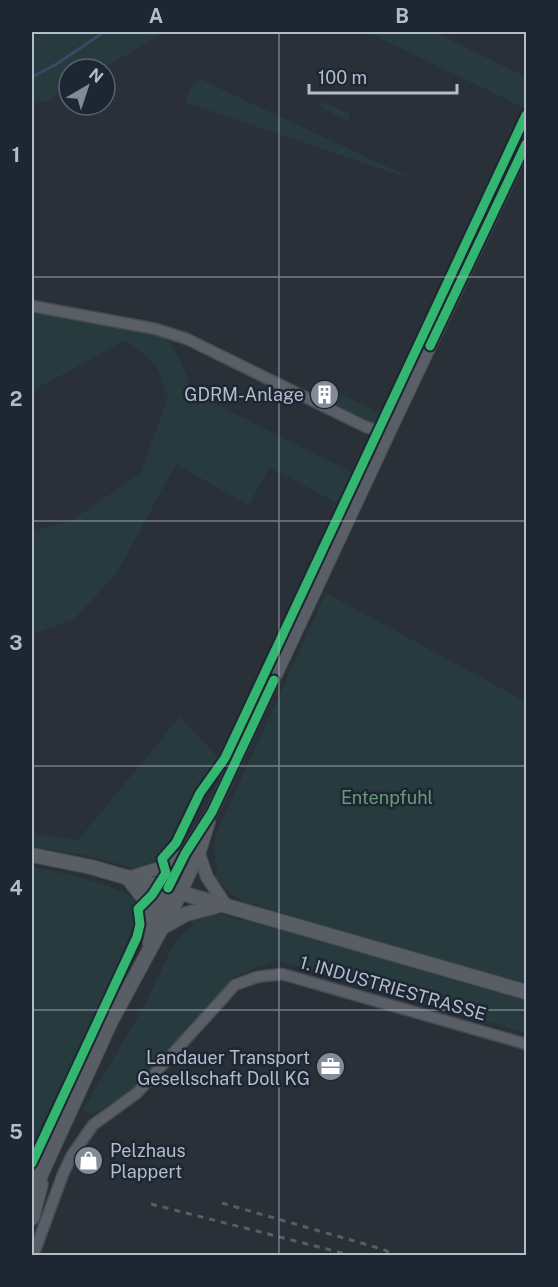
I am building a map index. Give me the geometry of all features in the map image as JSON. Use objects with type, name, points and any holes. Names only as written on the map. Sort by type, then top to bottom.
[{"type":"main road","points":[[32,855],[91,867],[175,890],[526,992]]},
{"type":"main road","points":[[128,878],[146,901],[158,925]]},
{"type":"main road","points":[[32,1194],[111,1021],[149,950],[175,890]]},
{"type":"main road","points":[[158,925],[200,909],[225,904]]},
{"type":"main road","points":[[32,1218],[50,1153]]},
{"type":"street","points":[[175,890],[185,854],[212,812],[526,144]]},
{"type":"street","points":[[32,306],[156,329],[187,339],[366,427],[389,433]]},
{"type":"street","points":[[175,890],[199,854],[212,812]]},
{"type":"street","points":[[128,878],[164,867],[185,854]]},
{"type":"street","points":[[199,854],[207,877],[225,904]]},
{"type":"street","name":"1. INDUSTRIESTRASSE","points":[[33,1256],[63,1174],[72,1155],[93,1125],[137,1093],[235,985],[257,976],[282,974],[526,1044]]},
{"type":"green space","points":[[43,32],[165,32],[117,60],[117,57],[57,57],[57,96],[32,104],[32,37]]},
{"type":"green space","points":[[367,32],[434,32],[526,77],[526,109]]},
{"type":"green space","points":[[203,80],[422,183],[185,102],[193,85]]},
{"type":"green space","points":[[323,102],[349,114],[349,120],[322,108],[319,105]]},
{"type":"green space","points":[[32,310],[153,332],[170,342],[186,373],[190,391],[355,474],[340,505],[270,467],[248,505],[176,464],[115,576],[75,618],[32,635],[32,532],[72,520],[140,474],[168,397],[156,365],[126,340],[32,391]]},
{"type":"green space","points":[[316,382],[382,414],[375,427],[310,395]]},
{"type":"green space","name":"Entenpfuhl","points":[[326,593],[526,702],[526,1033],[276,960],[233,977],[134,1090],[93,1114],[83,1110],[145,1005],[174,943],[194,926],[191,917],[220,914],[334,944],[337,930],[240,900],[213,877],[217,871],[214,848],[216,834]]},
{"type":"green space","points":[[180,717],[218,758],[174,846],[161,859],[160,865],[137,869],[84,855],[32,847],[32,834],[78,840]]},
{"type":"green space","points":[[32,866],[102,884],[140,903],[135,911],[135,934],[127,957],[33,1144],[32,878],[34,876]]},
{"type":"waterway","points":[[32,77],[55,65],[104,32]]},
{"type":"railway","points":[[222,1203],[382,1249],[398,1256]]},
{"type":"railway","points":[[151,1204],[354,1256]]},
{"type":"cycle path","points":[[32,1163],[137,937],[140,924],[138,909],[152,895],[166,873],[162,859],[176,843],[200,793],[225,758],[526,115]]},
{"type":"cycle path","points":[[430,346],[526,144]]},
{"type":"cycle path","points":[[168,888],[185,854],[212,812],[274,680]]},
{"type":"place","name":"GDRM-Anlage","points":[[325,394]]},
{"type":"place","name":"Landauer Transport Gesellschaft Doll KG","points":[[331,1067]]},
{"type":"place","name":"Pelzhaus Plappert","points":[[89,1160]]}]
